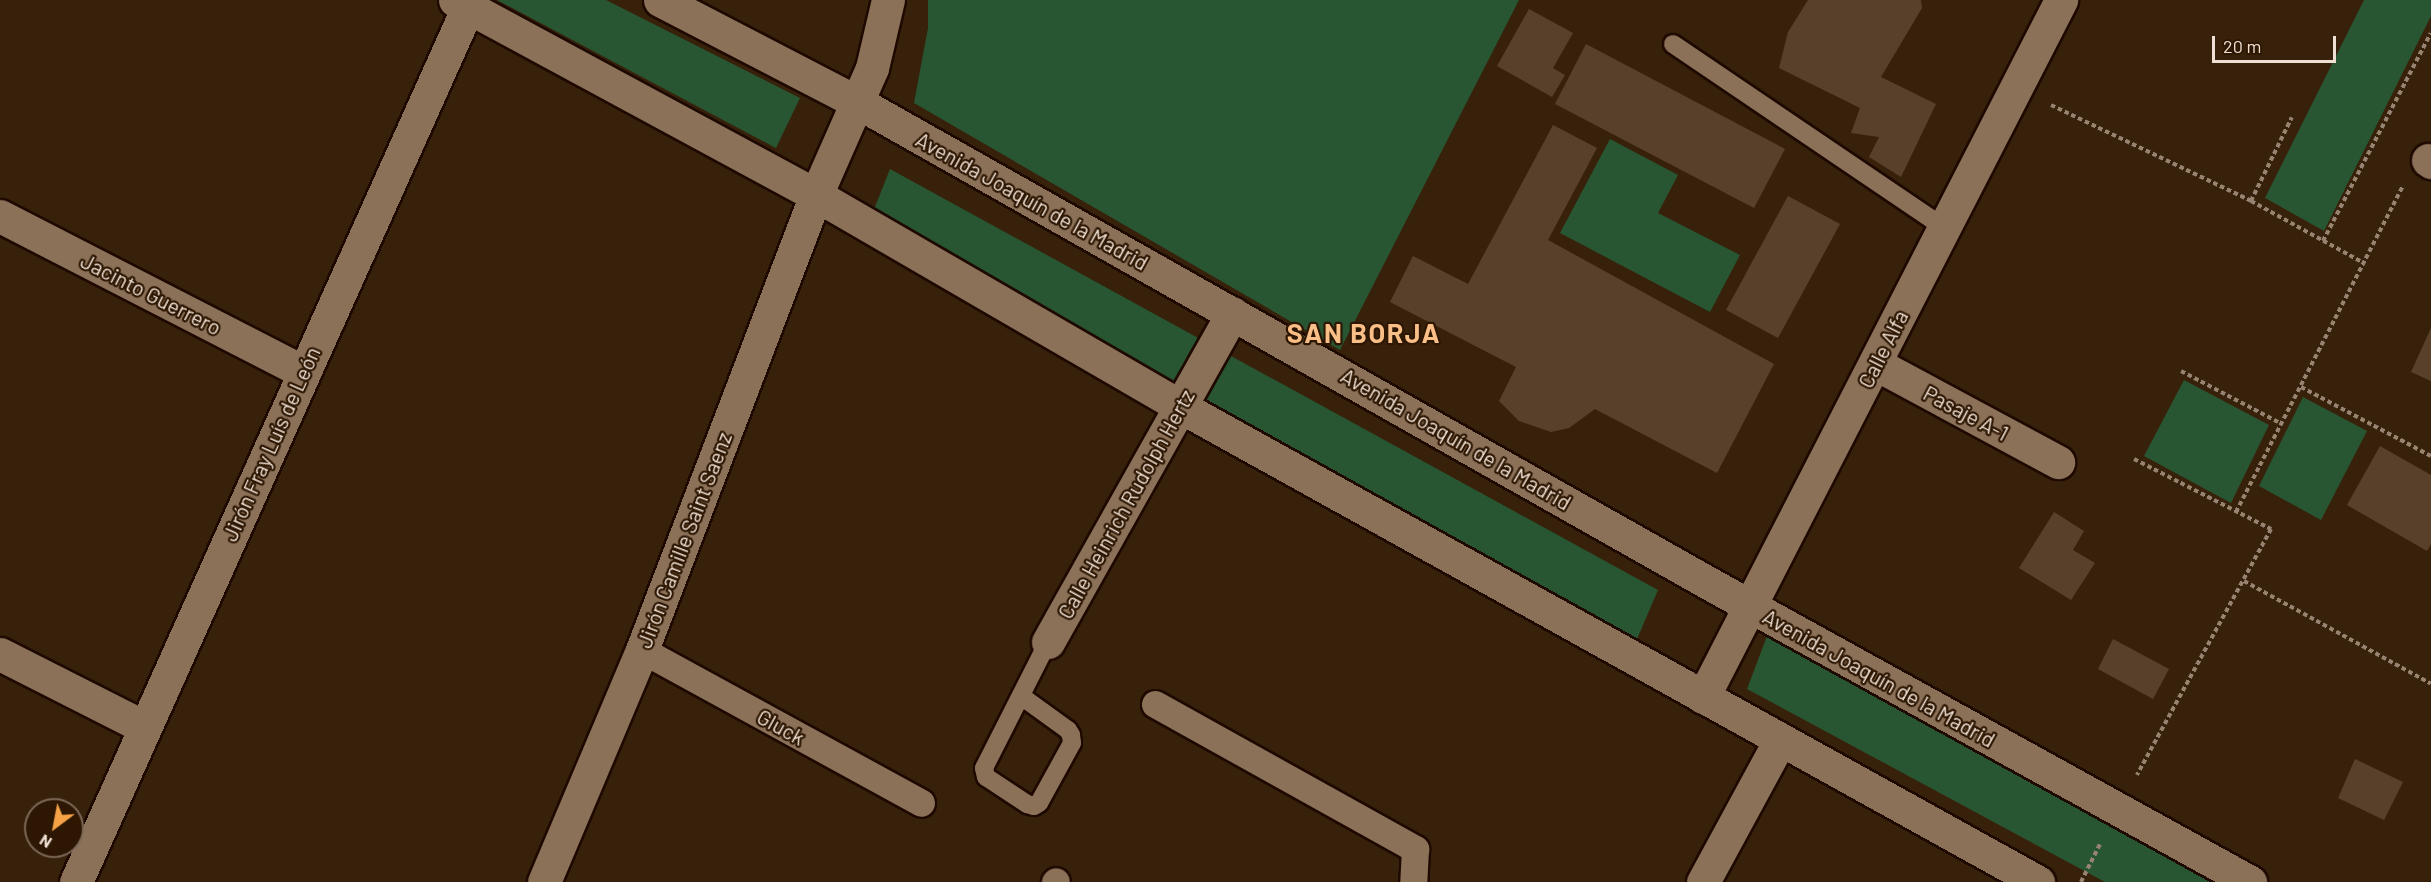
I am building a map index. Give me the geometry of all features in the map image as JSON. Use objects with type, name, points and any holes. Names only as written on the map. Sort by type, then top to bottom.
[{"type":"street","name":"Avenida Joaquín de la Madrid","points":[[660,0],[859,103],[1750,606],[2250,882]]},
{"type":"street","name":"Jirón Camille Saint Saenz","points":[[544,882],[642,650],[816,195],[859,103],[880,41],[888,0]]},
{"type":"street","name":"Calle Alfa","points":[[1703,697],[2061,0]]},
{"type":"street","points":[[461,3],[816,195],[1181,407],[2038,882]]},
{"type":"street","name":"Jirón Fray Luís de León","points":[[76,882],[303,372],[461,3]]},
{"type":"street","name":"Jacinto Guerrero","points":[[0,216],[303,372]]},
{"type":"street","name":"Calle Heinrich Rudolph Hertz","points":[[1048,642],[1233,313]]},
{"type":"street","name":"Pasaje A-1","points":[[1876,364],[2058,462]]},
{"type":"street","name":"Gluck","points":[[642,650],[921,804]]},
{"type":"street","points":[[0,654],[144,727]]},
{"type":"street","points":[[1155,704],[1415,849],[1413,882]]},
{"type":"street","points":[[1702,882],[1780,740]]},
{"type":"lane","points":[[1673,44],[1945,228]]},
{"type":"lane","name":"Calle Heinrich Rudolph Hertz","points":[[1021,696],[1068,730],[1072,742],[1039,803],[1034,806],[1027,804],[986,777],[984,768],[1048,642]]},
{"type":"path","points":[[2323,242],[2431,33]]},
{"type":"path","points":[[2050,105],[2251,201],[2364,263]]},
{"type":"path","points":[[2251,201],[2292,117]]},
{"type":"path","points":[[2236,512],[2364,263],[2422,167]]},
{"type":"path","points":[[2181,371],[2282,424]]},
{"type":"path","points":[[2301,387],[2431,456]]},
{"type":"path","points":[[2133,783],[2271,529],[2134,459]]},
{"type":"path","points":[[2244,581],[2431,684]]},
{"type":"path","points":[[2081,882],[2105,835]]},
{"type":"green space","points":[[497,0],[606,0],[800,98],[776,148]]},
{"type":"green space","points":[[928,0],[1519,0],[1340,350],[914,103],[928,28]]},
{"type":"green space","points":[[2364,0],[2431,0],[2431,16],[2324,231],[2265,198]]},
{"type":"green space","points":[[1610,139],[1678,175],[1658,213],[1740,255],[1710,312],[1560,233]]},
{"type":"green space","points":[[890,169],[1658,590],[1637,639],[871,217]]},
{"type":"green space","points":[[2184,380],[2269,425],[2231,503],[2144,456]]},
{"type":"green space","points":[[2303,397],[2367,431],[2321,520],[2259,486]]},
{"type":"green space","points":[[1767,636],[2216,882],[2105,882],[1747,689]]},
{"type":"building","points":[[1808,0],[1921,0],[1922,8],[1881,77],[1936,104],[1901,177],[1869,157],[1879,137],[1851,133],[1860,108],[1779,68],[1788,32]]},
{"type":"building","points":[[1529,9],[1573,33],[1553,68],[1565,75],[1552,97],[1497,66]]},
{"type":"building","points":[[1586,44],[1785,149],[1754,208],[1555,104]]},
{"type":"building","points":[[1553,125],[1597,148],[1548,240],[1774,364],[1717,473],[1595,409],[1569,428],[1551,432],[1519,421],[1499,401],[1516,367],[1390,302],[1413,256],[1468,284]]},
{"type":"building","points":[[1788,196],[1840,224],[1778,338],[1726,310]]},
{"type":"building","points":[[2431,328],[2431,381],[2411,372]]},
{"type":"building","points":[[2380,446],[2431,475],[2431,544],[2427,551],[2347,505]]},
{"type":"building","points":[[2054,512],[2084,531],[2073,550],[2095,563],[2071,600],[2019,568]]},
{"type":"building","points":[[2113,639],[2169,669],[2153,699],[2098,669]]},
{"type":"building","points":[[2355,759],[2403,782],[2384,820],[2338,798]]},
{"type":"district","name":"SAN BORJA","points":[[1364,333]]}]
